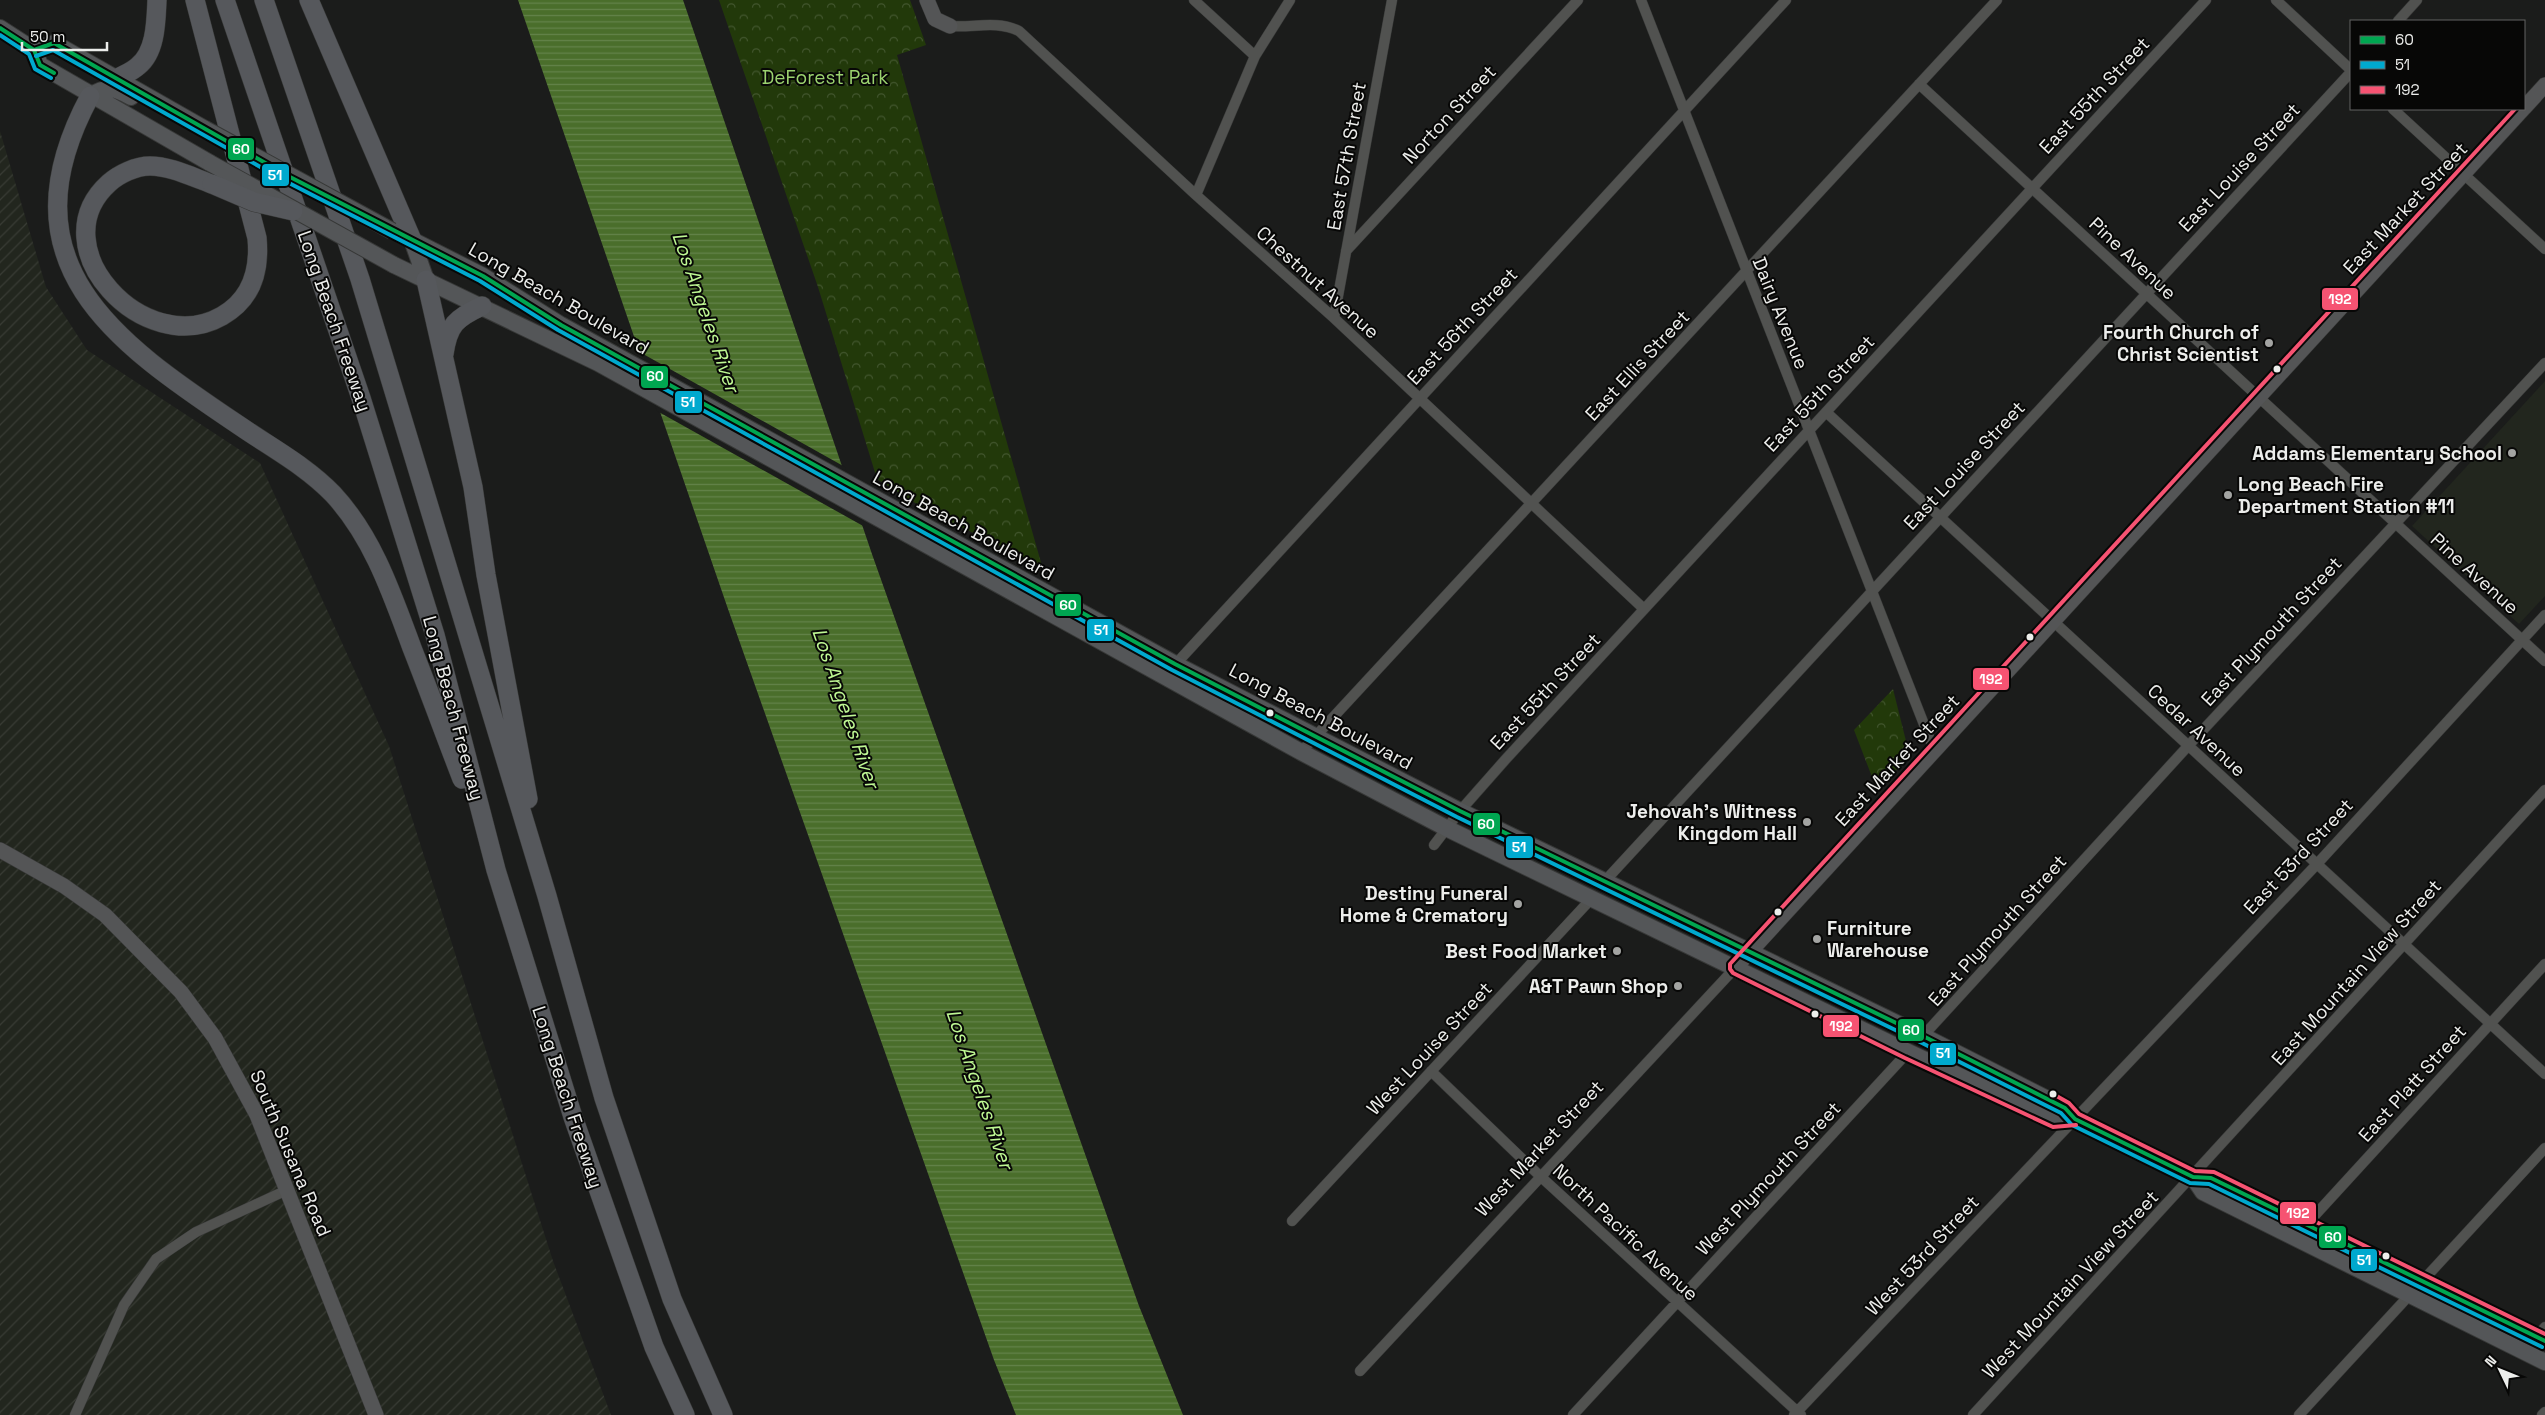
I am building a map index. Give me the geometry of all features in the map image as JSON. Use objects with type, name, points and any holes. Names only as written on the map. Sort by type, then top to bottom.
[{"type":"highway","points":[[118,78],[139,66],[147,56],[156,21],[157,0]]},
{"type":"highway","points":[[195,0],[257,238],[258,265],[249,290],[228,313],[202,325],[174,327],[160,323],[130,309],[109,288],[93,264],[88,252],[86,226],[94,200],[113,180],[136,168],[150,166],[212,184],[254,202],[293,211]]},
{"type":"highway","name":"Long Beach Freeway","points":[[225,0],[361,398],[436,635],[496,870],[573,1117],[654,1347],[685,1415]]},
{"type":"highway","name":"Long Beach Freeway","points":[[264,0],[360,279],[547,896],[604,1098],[669,1290],[723,1415]]},
{"type":"highway","points":[[309,0],[412,240]]},
{"type":"highway","points":[[90,96],[71,138],[58,184],[57,224],[68,267],[93,309],[132,348],[314,476],[333,495],[356,525],[375,554],[392,595],[496,870]]},
{"type":"highway","points":[[426,280],[472,487],[486,575],[547,896]]},
{"type":"highway","points":[[443,362],[448,331],[460,316],[482,306]]},
{"type":"main road","name":"Long Beach Boulevard","points":[[0,28],[34,50],[40,65],[90,96],[293,211],[394,265],[482,306],[602,356],[1175,664],[1460,811],[1923,1036],[2064,1108],[2075,1119],[2193,1177],[2211,1178],[2422,1282],[2542,1335]]},
{"type":"main road","name":"Long Beach Boulevard","points":[[34,50],[54,43],[118,78],[206,135],[483,276],[547,317],[602,356],[1054,616],[1301,752],[1446,828],[1908,1052],[2056,1121],[2075,1119]]},
{"type":"main road","points":[[90,96],[106,87],[113,88],[206,135]]},
{"type":"main road","points":[[412,240],[426,280]]},
{"type":"main road","name":"Long Beach Boulevard","points":[[2193,1177],[2203,1192],[2545,1362]]},
{"type":"street","points":[[927,0],[934,19],[950,26]]},
{"type":"street","points":[[1194,0],[1255,56]]},
{"type":"street","points":[[1196,195],[1255,56],[1290,0]]},
{"type":"street","name":"East 57th Street","points":[[1334,318],[1392,0]]},
{"type":"street","name":"Norton Street","points":[[1346,251],[1578,0]]},
{"type":"street","name":"Dairy Avenue","points":[[1641,0],[1746,273],[1810,429],[1934,750]]},
{"type":"street","name":"East 56th Street","points":[[1165,678],[1175,664],[1786,0]]},
{"type":"street","name":"East Ellis Street","points":[[1301,752],[1997,0]]},
{"type":"street","name":"East 55th Street","points":[[1434,845],[1460,811],[1644,609],[2206,0]]},
{"type":"street","points":[[2276,0],[2350,70]]},
{"type":"street","points":[[2399,20],[2417,0]]},
{"type":"street","name":"Chestnut Avenue","points":[[950,26],[967,28],[996,24],[1019,31],[1196,195],[1334,318],[1644,609]]},
{"type":"street","name":"East Louise Street","points":[[1604,882],[2350,72]]},
{"type":"street","name":"Pine Avenue","points":[[1919,84],[2545,661]]},
{"type":"street","name":"East Market Street","points":[[2525,106],[2545,84]]},
{"type":"street","points":[[2394,110],[2545,249]]},
{"type":"street","name":"East Market Street","points":[[1749,953],[2521,110]]},
{"type":"street","name":"East Plymouth Street","points":[[1923,1036],[2188,746],[2545,363]]},
{"type":"street","name":"Cedar Avenue","points":[[1826,412],[2545,1074]]},
{"type":"street","name":"East 53rd Street","points":[[2075,1119],[2316,864],[2545,615]]},
{"type":"street","name":"East Mountain View Street","points":[[2193,1177],[2545,790]]},
{"type":"street","name":"South Susana Road","points":[[0,850],[64,886],[104,915],[181,992],[215,1038],[244,1088],[257,1115],[376,1415]]},
{"type":"street","name":"West Louise Street","points":[[1292,1221],[1592,898]]},
{"type":"street","name":"West Market Street","points":[[1360,1372],[1749,953]]},
{"type":"street","name":"East Platt Street","points":[[2306,1225],[2545,964]]},
{"type":"street","name":"West Plymouth Street","points":[[1573,1415],[1908,1052]]},
{"type":"street","name":"North Pacific Avenue","points":[[1431,1071],[1540,1176],[1798,1414]]},
{"type":"street","name":"West 53rd Street","points":[[1798,1414],[2075,1119]]},
{"type":"street","points":[[2299,1415],[2545,1148]]},
{"type":"street","name":"West Mountain View Street","points":[[1974,1415],[2193,1177]]},
{"type":"street","points":[[75,1415],[124,1305],[156,1260],[196,1232],[287,1190]]},
{"type":"street","points":[[2542,1415],[2545,1412]]},
{"type":"shaded area","points":[[0,131],[46,287],[87,350],[260,463],[389,746],[553,1261],[611,1415],[0,1415]]},
{"type":"shaded area","name":"Addams Elementary School","points":[[2545,381],[2545,596],[2519,624],[2412,526]]},
{"type":"green space","name":"DeForest Park","points":[[719,0],[910,0],[926,45],[897,55],[1042,566],[928,511],[877,479],[818,287]]},
{"type":"green space","points":[[1893,689],[1907,745],[1903,763],[1877,790],[1854,730]]},
{"type":"water","name":"Los Angeles River","points":[[518,0],[683,0],[873,557],[1139,1306],[1183,1415],[1016,1415],[994,1360],[728,609]]},
{"type":"pier","points":[[636,350],[845,467],[865,527],[657,411]]},
{"type":"transit line","name":"60","points":[[0,28],[34,50],[40,65],[54,73]]},
{"type":"transit line","name":"51","points":[[0,35],[29,54],[35,69],[51,78]]},
{"type":"transit line","name":"60","points":[[34,50],[54,43],[290,177],[483,276],[561,325],[1175,664],[1460,811],[1923,1036],[2065,1108],[2075,1119],[2193,1177],[2211,1178],[2545,1341]]},
{"type":"transit line","name":"51","points":[[36,56],[53,50],[287,182],[480,281],[558,330],[1172,670],[1457,817],[1920,1042],[2061,1113],[2072,1125],[2190,1183],[2209,1184],[2542,1347]]},
{"type":"transit line","name":"192","points":[[2076,1125],[2053,1127],[1905,1058],[1733,973],[1730,969],[1730,964],[2514,110]]},
{"type":"transit line","name":"192","points":[[2053,1094],[2069,1103],[2079,1114],[2195,1171],[2214,1172],[2545,1334]]},
{"type":"place","name":"Fourth Church of Christ Scientist","points":[[2269,343]]},
{"type":"place","name":"Addams Elementary School","points":[[2512,453]]},
{"type":"place","name":"Long Beach Fire Department Station #11","points":[[2228,495]]},
{"type":"place","name":"Jehovah's Witness Kingdom Hall","points":[[1807,822]]},
{"type":"place","name":"Destiny Funeral Home & Crematory","points":[[1518,904]]},
{"type":"place","name":"Furniture Warehouse","points":[[1817,939]]},
{"type":"place","name":"Best Food Market","points":[[1617,951]]},
{"type":"place","name":"A&T Pawn Shop","points":[[1678,986]]}]
